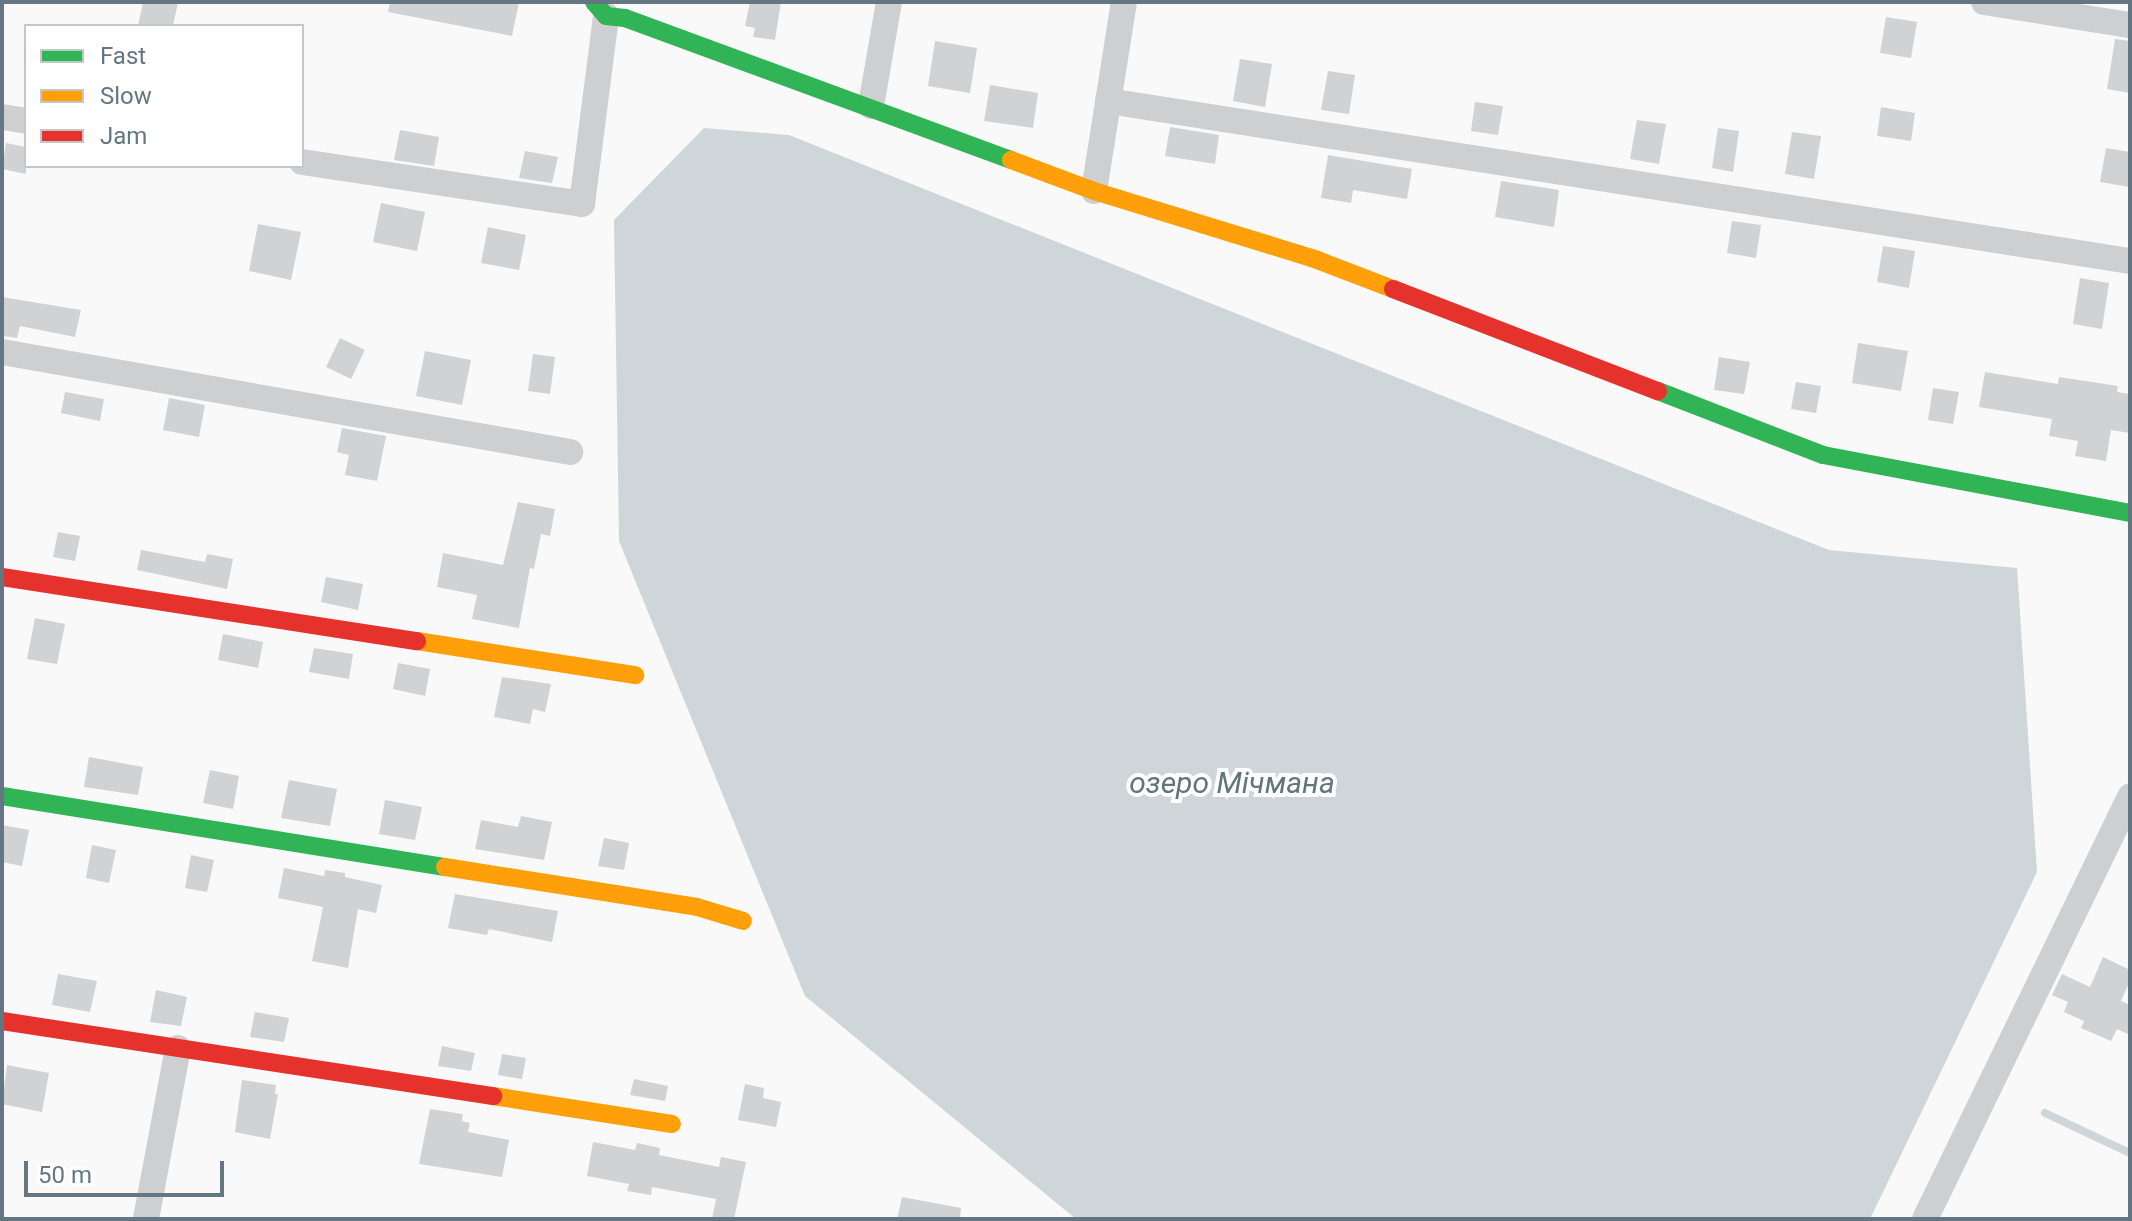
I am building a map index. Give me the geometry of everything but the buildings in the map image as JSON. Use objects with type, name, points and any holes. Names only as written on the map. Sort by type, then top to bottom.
[{"type":"street","points":[[871,106],[889,2]]},
{"type":"street","points":[[1094,191],[1124,2]]},
{"type":"street","points":[[1984,2],[2130,25]]},
{"type":"street","points":[[304,162],[582,204],[600,9],[871,106],[1094,191],[1312,258],[1823,455],[2130,513]]},
{"type":"street","points":[[1108,101],[2130,261]]},
{"type":"street","points":[[2,117],[24,121]]},
{"type":"street","points":[[2,352],[570,452]]},
{"type":"street","points":[[2,577],[635,675]]},
{"type":"street","points":[[2,796],[682,904],[743,921]]},
{"type":"street","points":[[1925,1219],[2130,796]]},
{"type":"street","points":[[2,1021],[672,1124]]},
{"type":"street","points":[[146,1219],[178,1048]]},
{"type":"water","name":"озеро Мічмана","points":[[704,128],[789,135],[1829,550],[2017,568],[2037,872],[1870,1219],[1076,1219],[805,996],[619,541],[614,220]]},
{"type":"waterway","points":[[2045,1113],[2130,1153]]},
{"type":"traffic: fast","points":[[594,2],[606,16],[625,18],[1011,160]]},
{"type":"traffic: fast","points":[[1658,391],[1823,455],[2130,513]]},
{"type":"traffic: fast","points":[[2,796],[445,867]]},
{"type":"traffic: slow","points":[[1011,160],[1094,191],[1312,258],[1393,289]]},
{"type":"traffic: slow","points":[[417,641],[635,675]]},
{"type":"traffic: slow","points":[[445,867],[697,907],[743,921]]},
{"type":"traffic: slow","points":[[493,1096],[672,1124]]},
{"type":"traffic: jam","points":[[1393,289],[1658,391]]},
{"type":"traffic: jam","points":[[2,577],[417,641]]},
{"type":"traffic: jam","points":[[2,1021],[493,1096]]}]
